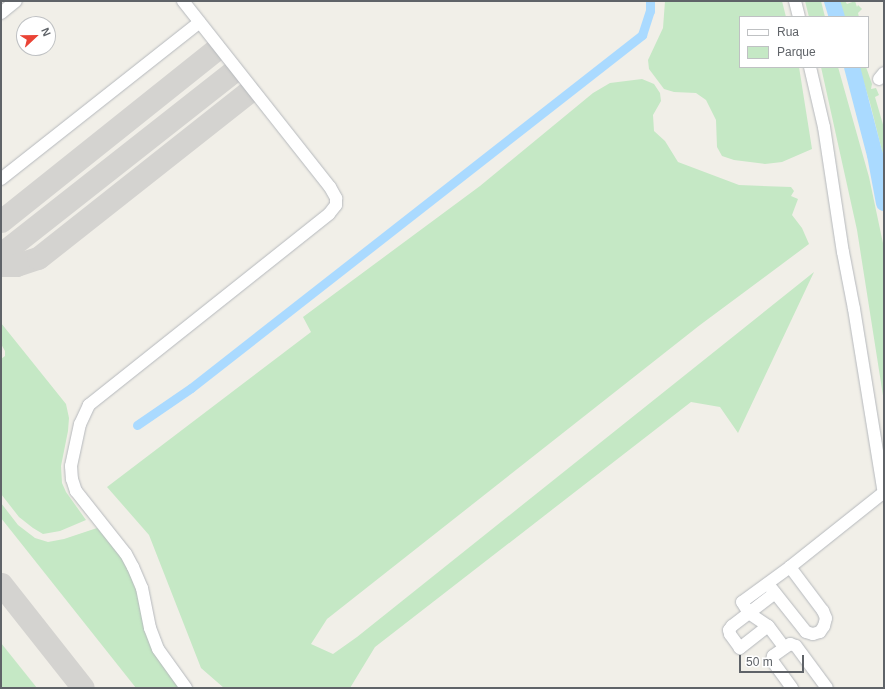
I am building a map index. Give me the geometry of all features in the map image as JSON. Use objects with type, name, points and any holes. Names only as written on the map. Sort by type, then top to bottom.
[{"type":"street","points":[[1,13],[16,1]]},
{"type":"street","points":[[183,1],[330,187],[336,198],[336,205],[329,214],[89,405],[80,424],[71,466],[72,478],[76,491],[126,554],[142,588],[150,628],[158,649],[186,688]]},
{"type":"street","points":[[795,1],[799,16]]},
{"type":"street","points":[[1,179],[200,22]]},
{"type":"street","points":[[768,626],[740,648],[730,634],[729,630],[749,612],[790,567],[884,494],[854,309],[843,252],[824,127],[810,68]]},
{"type":"street","points":[[771,588],[806,632],[813,634],[820,632],[824,626],[826,618],[823,611],[790,567]]},
{"type":"street","points":[[771,588],[742,602],[749,612],[768,626],[784,647]]},
{"type":"street","points":[[792,688],[772,660],[773,656],[790,644],[796,646],[827,688]]},
{"type":"green space","points":[[665,1],[782,1],[786,16],[739,16],[739,68],[799,68],[812,149],[782,162],[765,164],[734,160],[722,156],[717,147],[716,120],[706,100],[696,93],[674,92],[664,89],[649,69],[648,60],[663,28]]},
{"type":"green space","points":[[805,1],[821,1],[825,16],[809,16]]},
{"type":"green space","points":[[838,1],[845,1],[847,4],[855,1],[857,7],[858,5],[862,9],[858,13],[859,16],[842,16]]},
{"type":"green space","points":[[821,68],[838,68],[869,177],[884,248],[884,402],[857,230]]},
{"type":"green space","points":[[859,68],[866,68],[872,84],[871,89],[876,88],[879,95],[875,97],[884,128],[884,159]]},
{"type":"green space","points":[[642,79],[654,84],[660,93],[661,101],[653,115],[654,131],[665,141],[678,162],[739,185],[791,187],[794,191],[791,196],[798,199],[792,215],[802,228],[809,244],[700,325],[327,619],[311,644],[333,654],[357,637],[814,272],[738,433],[720,407],[691,402],[375,647],[350,688],[224,688],[201,668],[149,535],[107,487],[311,332],[303,317],[480,186],[593,93],[610,83]]},
{"type":"green space","points":[[1,323],[66,404],[69,418],[61,466],[62,483],[66,492],[86,520],[60,531],[43,534],[33,528],[19,517],[1,494],[1,359],[5,356],[5,351],[1,344]]},
{"type":"green space","points":[[1,503],[18,525],[35,538],[48,542],[64,539],[97,528],[126,561],[134,580],[148,634],[182,688],[136,688],[1,518]]},
{"type":"green space","points":[[1,643],[37,688],[1,688]]},
{"type":"waterway","points":[[137,425],[191,388],[642,35],[650,11],[650,1]]},
{"type":"waterway","points":[[832,1],[837,16]]},
{"type":"waterway","points":[[852,68],[875,155],[884,203]]},
{"type":"taxiway","points":[[1,221],[215,50]]},
{"type":"taxiway","points":[[1,254],[232,72]]},
{"type":"taxiway","points":[[1,265],[16,265],[38,258],[248,92]]},
{"type":"taxiway","points":[[1,584],[83,688]]}]
